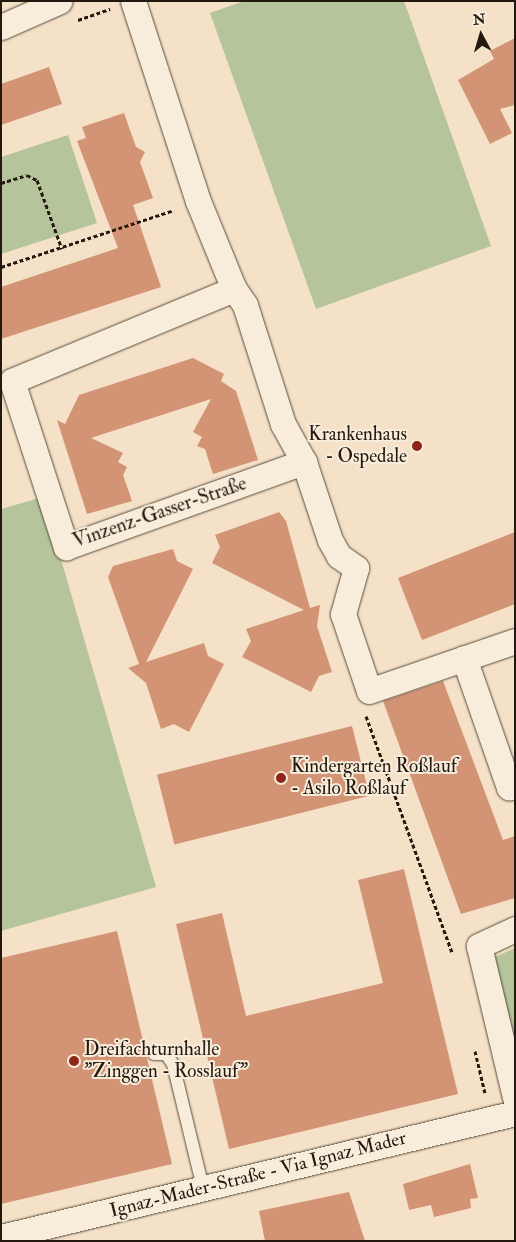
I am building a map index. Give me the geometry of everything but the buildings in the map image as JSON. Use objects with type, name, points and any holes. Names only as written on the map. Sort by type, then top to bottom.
[{"type":"street","points":[[1,27],[60,1]]},
{"type":"street","points":[[132,1],[198,201],[234,289],[245,305],[283,424],[304,462],[330,540],[339,556],[356,568],[343,614],[369,691],[515,641]]},
{"type":"street","name":"Vinzenz-Gasser-Straße","points":[[234,289],[12,381],[66,547],[304,462]]},
{"type":"street","points":[[464,658],[509,787],[515,786]]},
{"type":"street","points":[[515,929],[479,946],[515,1097]]},
{"type":"street","name":"Ignaz-Mader-Straße - Via Ignaz Mader","points":[[1,1237],[515,1113]]},
{"type":"lane","points":[[154,1054],[166,1054],[173,1064],[203,1188]]},
{"type":"path","points":[[1,183],[27,175],[37,180],[62,249]]},
{"type":"path","points":[[1,268],[62,249],[198,201]]},
{"type":"path","points":[[369,691],[362,704],[453,954]]},
{"type":"path","points":[[473,1042],[491,1119]]},
{"type":"green space","points":[[244,1],[404,1],[491,246],[316,309],[210,13]]},
{"type":"green space","points":[[68,135],[97,223],[1,254],[1,157]]},
{"type":"green space","points":[[43,497],[156,887],[1,931],[1,509]]},
{"type":"green space","points":[[515,948],[515,1054],[493,958]]},
{"type":"place","name":"Krankenhaus - Ospedale","points":[[417,446]]},
{"type":"place","name":"Kindergarten Roßlauf - Asilo Roßlauf","points":[[281,778]]},
{"type":"place","name":"Dreifachturnhalle \"Zinggen - Rosslauf\"","points":[[74,1061]]}]
